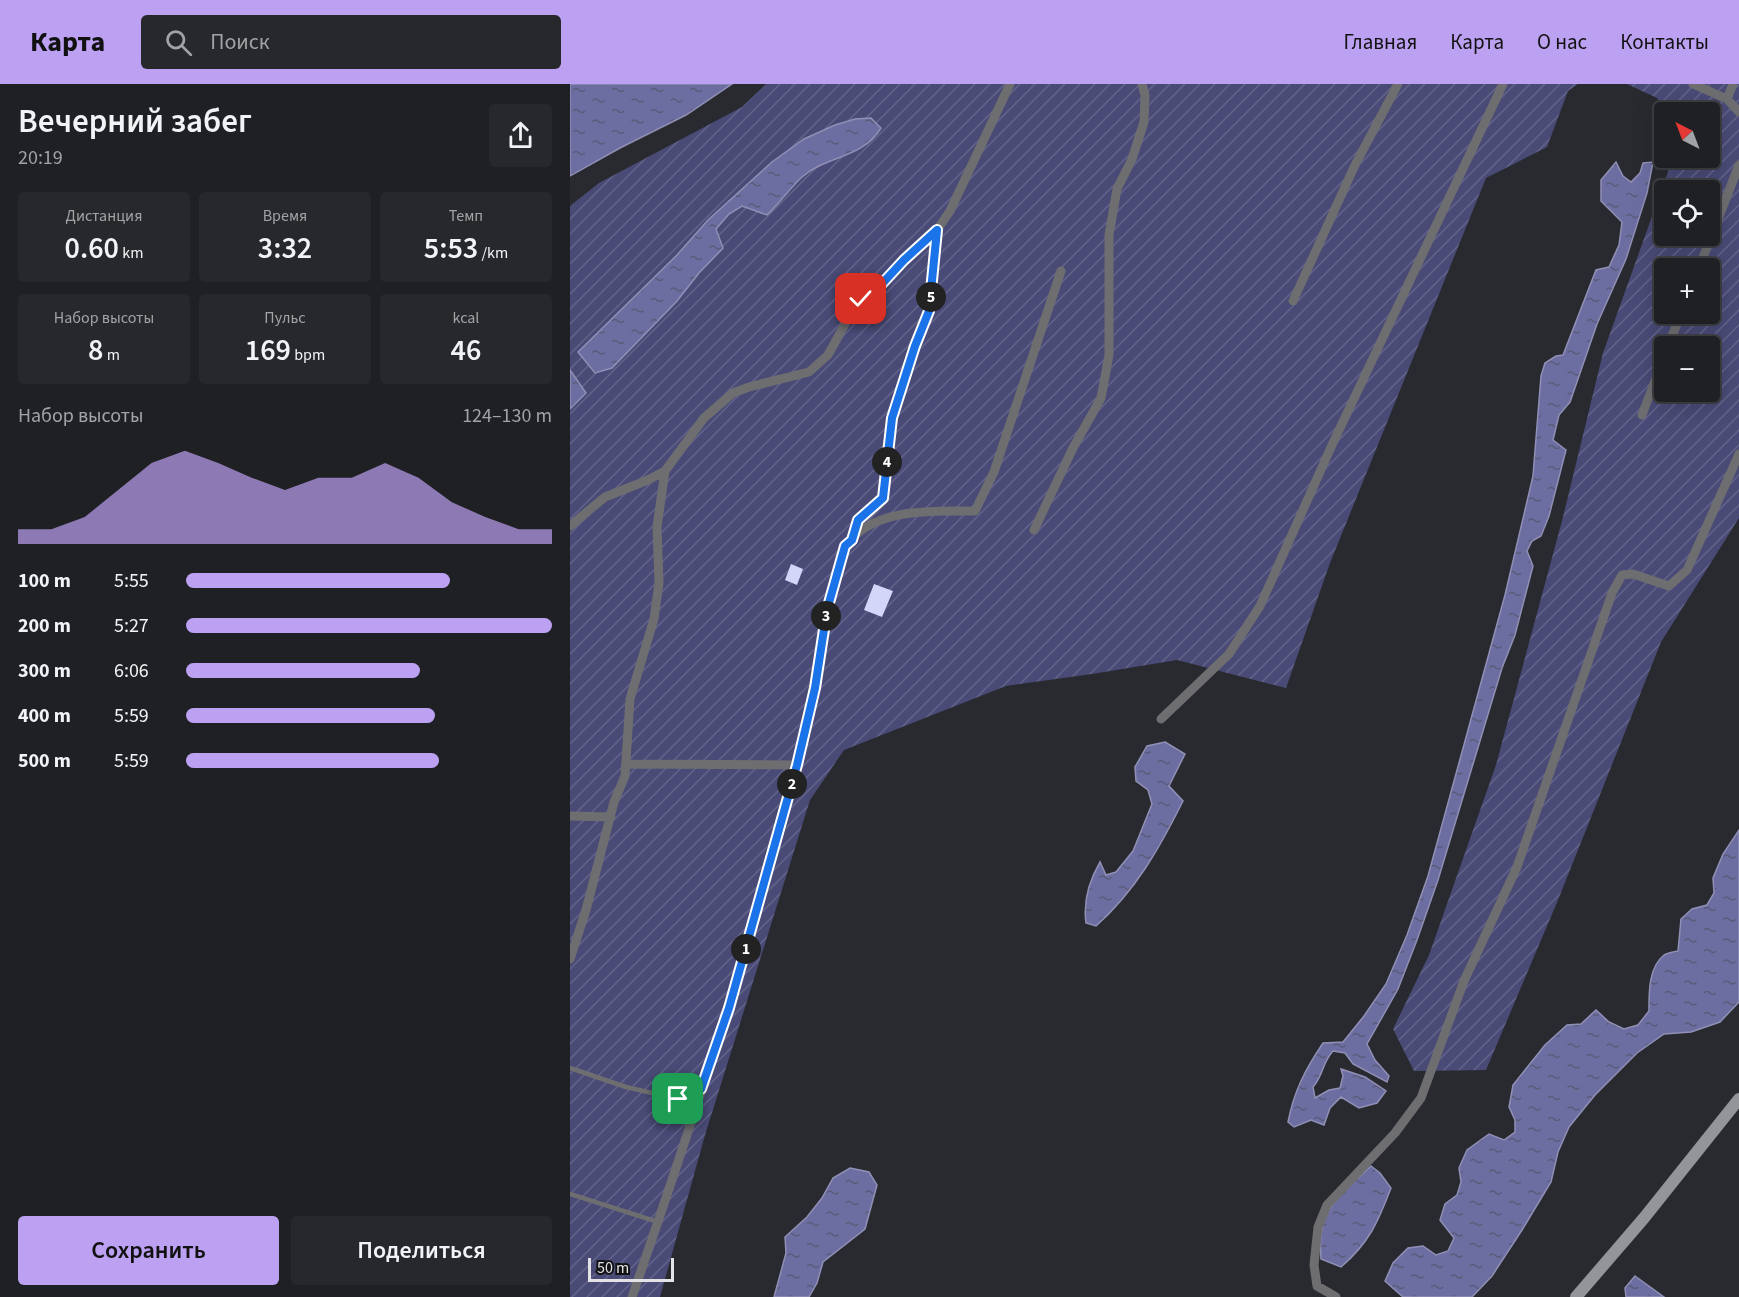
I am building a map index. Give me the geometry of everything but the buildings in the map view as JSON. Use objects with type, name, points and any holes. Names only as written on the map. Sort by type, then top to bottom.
[{"type":"street","points":[[570,526],[605,497],[665,471],[704,418],[733,393],[809,372],[828,355],[861,299],[879,287],[937,230],[950,211],[1010,84]]},
{"type":"street","points":[[1034,530],[1073,448],[1101,398],[1109,355],[1109,235],[1117,189],[1132,159],[1144,122],[1145,95],[1142,84]]},
{"type":"street","points":[[1293,301],[1355,165],[1398,84]]},
{"type":"street","points":[[1161,719],[1229,654],[1260,606],[1332,445],[1503,84]]},
{"type":"street","points":[[1693,84],[1726,99],[1739,112]]},
{"type":"street","points":[[1726,99],[1734,84]]},
{"type":"street","points":[[1703,258],[1739,165]]},
{"type":"street","points":[[852,540],[858,520],[883,498],[892,418],[929,311],[937,230]]},
{"type":"street","points":[[632,1297],[735,986],[797,765],[815,688],[827,610],[845,546],[872,523],[917,511],[975,511],[994,471],[1061,271]]},
{"type":"street","points":[[1642,415],[1654,384]]},
{"type":"street","points":[[1336,1297],[1317,1286],[1314,1265],[1318,1227],[1327,1205],[1395,1133],[1421,1098],[1464,981],[1517,867],[1612,593],[1622,575],[1633,574],[1669,586],[1687,570],[1739,454]]},
{"type":"street","points":[[570,959],[625,776],[630,699],[654,619],[658,592],[657,527],[665,471]]},
{"type":"street","points":[[626,764],[797,765]]},
{"type":"street","points":[[570,816],[611,817]]},
{"type":"street","points":[[1576,1297],[1644,1218],[1739,1098]]},
{"type":"lane","points":[[570,1068],[626,1087],[678,1099],[701,1089]]},
{"type":"lane","points":[[570,1194],[658,1222]]},
{"type":"shaded area","points":[[766,84],[1578,84],[1568,91],[1547,147],[1486,178],[1330,563],[1286,688],[1177,660],[1006,686],[844,750],[810,800],[705,1135],[660,1297],[570,1297],[570,206],[599,183],[742,107]]},
{"type":"shaded area","points":[[1627,84],[1739,84],[1739,518],[1661,642],[1558,900],[1486,1070],[1414,1071],[1393,1029],[1429,955],[1496,765],[1563,517],[1603,353],[1654,211],[1654,246],[1720,246],[1720,180],[1665,180],[1669,168],[1720,168],[1720,102],[1660,102],[1657,98]]},
{"type":"water","points":[[570,84],[732,84],[686,115],[570,176]]},
{"type":"water","points":[[871,118],[881,128],[873,138],[864,146],[822,164],[802,177],[767,215],[742,206],[729,214],[716,229],[723,248],[677,301],[612,368],[595,373],[578,352],[677,255],[708,220],[772,162],[804,139],[835,125],[855,119]]},
{"type":"water","points":[[1616,162],[1623,176],[1631,182],[1640,173],[1643,163],[1653,162],[1647,193],[1626,259],[1597,324],[1570,402],[1559,415],[1553,440],[1566,450],[1549,516],[1541,536],[1532,541],[1527,551],[1533,566],[1515,635],[1502,668],[1438,880],[1398,989],[1367,1044],[1375,1060],[1389,1076],[1387,1082],[1353,1064],[1345,1053],[1333,1051],[1313,1087],[1315,1098],[1329,1090],[1340,1088],[1343,1076],[1341,1069],[1365,1077],[1386,1091],[1377,1103],[1359,1108],[1341,1097],[1330,1108],[1324,1125],[1311,1120],[1294,1127],[1288,1122],[1293,1100],[1306,1072],[1323,1043],[1343,1042],[1386,984],[1407,935],[1428,876],[1505,595],[1533,476],[1541,376],[1545,363],[1556,356],[1563,355],[1596,270],[1609,267],[1619,245],[1622,222],[1601,201],[1601,180]]},
{"type":"water","points":[[570,370],[586,393],[570,409]]},
{"type":"water","points":[[1165,742],[1185,754],[1169,786],[1183,801],[1165,836],[1135,883],[1096,926],[1086,923],[1085,907],[1088,891],[1100,862],[1106,875],[1116,872],[1133,851],[1152,804],[1148,790],[1136,781],[1135,767],[1147,746]]},
{"type":"water","points":[[1739,830],[1739,1002],[1720,1022],[1691,1032],[1664,1034],[1637,1053],[1595,1095],[1569,1127],[1558,1152],[1551,1182],[1522,1230],[1492,1276],[1472,1297],[1403,1297],[1385,1281],[1393,1263],[1408,1248],[1423,1246],[1436,1255],[1448,1251],[1454,1238],[1440,1220],[1445,1204],[1457,1195],[1461,1182],[1459,1168],[1467,1150],[1489,1134],[1504,1140],[1515,1132],[1515,1120],[1509,1107],[1513,1085],[1545,1045],[1567,1025],[1581,1024],[1596,1010],[1609,1022],[1624,1029],[1638,1025],[1649,1011],[1650,982],[1655,967],[1664,955],[1678,951],[1681,919],[1692,909],[1707,905],[1714,893],[1713,878],[1723,854]]},
{"type":"water","points":[[1371,1166],[1380,1173],[1391,1188],[1377,1222],[1359,1249],[1341,1267],[1321,1259],[1322,1229],[1325,1217],[1331,1206]]},
{"type":"water","points":[[850,1168],[869,1172],[877,1185],[865,1229],[823,1262],[817,1283],[809,1297],[774,1297],[786,1253],[785,1237],[807,1217],[822,1198],[833,1178]]},
{"type":"water","points":[[1635,1276],[1664,1297],[1626,1297],[1625,1288]]},
{"type":"route","points":[[678,1099],[701,1089],[729,1008],[797,765],[815,688],[827,610],[845,546],[852,540],[858,520],[883,498],[892,418],[929,311],[937,230],[879,287],[861,299]]}]
